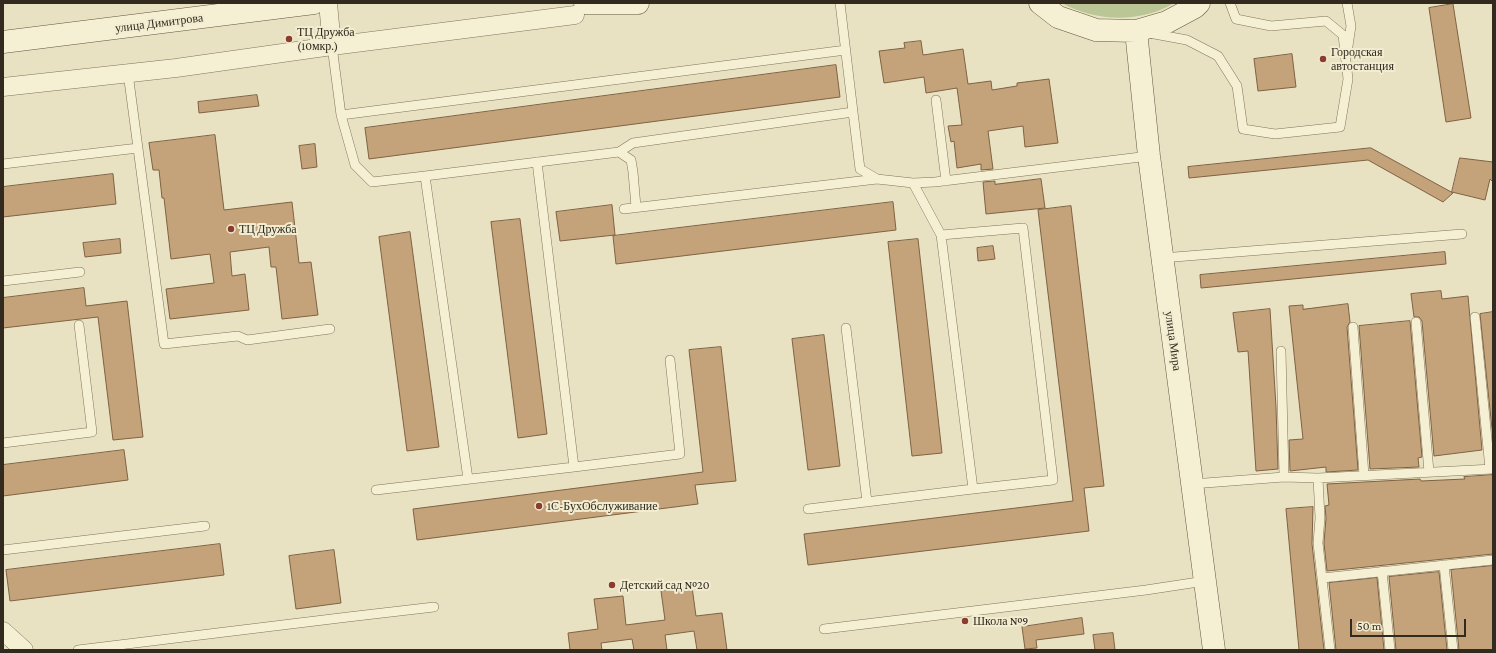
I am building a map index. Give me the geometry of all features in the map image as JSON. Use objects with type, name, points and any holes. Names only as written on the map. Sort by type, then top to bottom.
[{"type":"main road","name":"улица Димитрова","points":[[3,42],[315,3]]},
{"type":"main road","points":[[580,9],[638,3]]},
{"type":"main road","points":[[1040,3],[1058,17],[1096,30],[1136,31],[1167,22],[1195,7],[1199,3]]},
{"type":"main road","name":"улица Мира","points":[[1136,31],[1149,156],[1214,650]]},
{"type":"street","points":[[315,3],[332,46]]},
{"type":"street","points":[[3,88],[332,46],[580,9]]},
{"type":"street","points":[[3,631],[24,650]]},
{"type":"lane","points":[[840,3],[860,169],[877,179]]},
{"type":"lane","points":[[1136,31],[1187,40],[1218,56],[1237,86],[1243,129],[1274,134],[1340,127],[1348,79],[1343,35],[1326,21],[1271,26],[1236,19],[1230,3]]},
{"type":"lane","points":[[1346,56],[1351,26],[1348,3]]},
{"type":"lane","points":[[332,46],[341,114],[355,165],[372,182],[619,152],[633,143],[853,112]]},
{"type":"lane","points":[[341,114],[846,50]]},
{"type":"lane","points":[[128,73],[164,344],[238,336],[247,340],[330,329]]},
{"type":"lane","points":[[936,100],[946,181]]},
{"type":"lane","points":[[3,164],[138,148]]},
{"type":"lane","points":[[619,152],[631,160],[634,172],[636,207]]},
{"type":"lane","points":[[624,209],[877,179],[913,183],[946,181],[1149,156]]},
{"type":"lane","points":[[537,162],[574,467]]},
{"type":"lane","points":[[426,176],[468,479]]},
{"type":"lane","points":[[913,183],[941,235],[973,489]]},
{"type":"lane","points":[[808,509],[1053,480],[1023,228],[941,235]]},
{"type":"lane","points":[[1162,258],[1462,234]]},
{"type":"lane","points":[[3,281],[80,272]]},
{"type":"lane","points":[[1192,484],[1284,477],[1318,478],[1491,469],[1474,317]]},
{"type":"lane","points":[[1416,322],[1429,472]]},
{"type":"lane","points":[[3,443],[92,432],[79,325]]},
{"type":"lane","points":[[1353,326],[1364,475]]},
{"type":"lane","points":[[846,328],[867,502]]},
{"type":"lane","points":[[1281,351],[1284,477]]},
{"type":"lane","points":[[376,490],[680,454],[670,360]]},
{"type":"lane","points":[[1318,478],[1320,518],[1318,543],[1330,650]]},
{"type":"lane","points":[[3,550],[205,526]]},
{"type":"lane","points":[[1322,578],[1493,560]]},
{"type":"lane","points":[[1444,565],[1453,650]]},
{"type":"lane","points":[[1382,571],[1390,650]]},
{"type":"lane","points":[[824,629],[1146,590],[1205,581]]},
{"type":"lane","points":[[78,650],[348,616],[434,607]]},
{"type":"green space","points":[[1062,3],[1174,3],[1161,10],[1148,14],[1118,18],[1089,14]]},
{"type":"building","points":[[1453,4],[1471,118],[1446,122],[1429,8]]},
{"type":"building","points":[[921,41],[923,55],[963,49],[968,84],[991,81],[992,90],[1017,86],[1017,83],[1049,79],[1058,143],[1025,147],[1023,126],[988,131],[993,169],[981,170],[981,164],[957,168],[954,141],[951,142],[948,126],[962,125],[957,88],[926,93],[924,77],[884,83],[879,51],[905,48],[904,43]]},
{"type":"building","points":[[1292,54],[1296,87],[1258,91],[1254,59]]},
{"type":"building","points":[[836,65],[840,97],[369,159],[365,128]]},
{"type":"building","points":[[257,95],[259,106],[199,113],[198,102]]},
{"type":"building","name":"ТЦ Дружба","points":[[215,135],[224,210],[292,202],[299,263],[311,262],[318,315],[282,319],[276,267],[271,267],[269,247],[230,252],[232,276],[245,274],[249,310],[170,319],[166,289],[214,283],[210,254],[171,259],[164,198],[162,198],[159,170],[153,170],[149,143]]},
{"type":"building","points":[[315,144],[317,167],[302,169],[299,146]]},
{"type":"building","points":[[1371,148],[1453,193],[1443,202],[1368,160],[1189,178],[1188,167]]},
{"type":"building","points":[[1460,158],[1493,162],[1493,182],[1490,179],[1485,200],[1452,192]]},
{"type":"building","points":[[113,174],[116,204],[3,217],[3,187]]},
{"type":"building","points":[[1041,179],[1045,208],[986,214],[983,182],[995,181],[995,184]]},
{"type":"building","points":[[893,202],[896,230],[616,264],[613,236]]},
{"type":"building","points":[[612,205],[615,235],[560,241],[556,212]]},
{"type":"building","points":[[1071,206],[1104,486],[1084,488],[1089,531],[808,565],[804,534],[1073,501],[1038,210]]},
{"type":"building","points":[[520,219],[547,434],[518,438],[491,222]]},
{"type":"building","points":[[410,232],[439,447],[407,451],[379,237]]},
{"type":"building","points":[[120,239],[121,253],[85,257],[83,243]]},
{"type":"building","points":[[918,239],[942,453],[912,456],[888,242]]},
{"type":"building","points":[[993,246],[995,259],[978,261],[977,248]]},
{"type":"building","points":[[1445,252],[1446,264],[1201,288],[1200,275]]},
{"type":"building","points":[[84,288],[86,306],[127,301],[143,437],[113,440],[98,317],[3,328],[3,298]]},
{"type":"building","points":[[1441,291],[1442,299],[1468,296],[1482,450],[1434,456],[1422,321],[1419,317],[1414,317],[1411,294]]},
{"type":"building","points":[[1348,304],[1350,322],[1347,327],[1358,470],[1326,472],[1326,467],[1290,471],[1289,440],[1303,439],[1289,306],[1303,305],[1303,309]]},
{"type":"building","points":[[1270,309],[1278,469],[1256,471],[1248,351],[1238,352],[1233,313]]},
{"type":"building","points":[[1493,312],[1493,438],[1480,314]]},
{"type":"building","points":[[1410,321],[1422,457],[1418,458],[1419,467],[1370,469],[1359,326]]},
{"type":"building","points":[[824,335],[840,466],[808,470],[792,339]]},
{"type":"building","points":[[721,347],[736,481],[695,485],[698,504],[417,540],[413,509],[703,472],[689,350]]},
{"type":"building","points":[[124,450],[128,480],[3,496],[3,465]]},
{"type":"building","points":[[1493,475],[1493,554],[1327,571],[1324,543],[1326,518],[1325,506],[1329,505],[1327,484],[1420,479],[1421,481],[1465,479],[1464,477]]},
{"type":"building","points":[[1313,507],[1312,544],[1324,650],[1299,650],[1286,509]]},
{"type":"building","points":[[220,544],[224,575],[10,601],[6,570]]},
{"type":"building","points":[[334,550],[341,603],[296,609],[289,556]]},
{"type":"building","points":[[1493,566],[1493,650],[1459,650],[1451,570]]},
{"type":"building","points":[[1439,572],[1447,650],[1396,650],[1389,577]]},
{"type":"building","points":[[1377,578],[1384,650],[1336,650],[1329,583]]},
{"type":"building","points":[[692,587],[696,616],[722,613],[727,650],[697,650],[694,631],[665,635],[667,650],[634,650],[632,639],[601,643],[602,650],[570,650],[568,633],[598,629],[594,599],[623,596],[626,625],[665,620],[661,591]]},
{"type":"building","points":[[1082,618],[1084,634],[1036,640],[1037,648],[1025,649],[1022,627]]},
{"type":"building","points":[[1113,633],[1115,650],[1095,650],[1093,635]]},
{"type":"place","name":"ТЦ Дружба (10мкр.)","points":[[289,39]]},
{"type":"place","name":"Городская автостанция","points":[[1323,59]]},
{"type":"place","name":"ТЦ Дружба","points":[[231,229]]},
{"type":"place","name":"1С-БухОбслуживание","points":[[539,506]]},
{"type":"place","name":"Детский сад №20","points":[[612,585]]},
{"type":"place","name":"Школа №9","points":[[965,621]]}]
